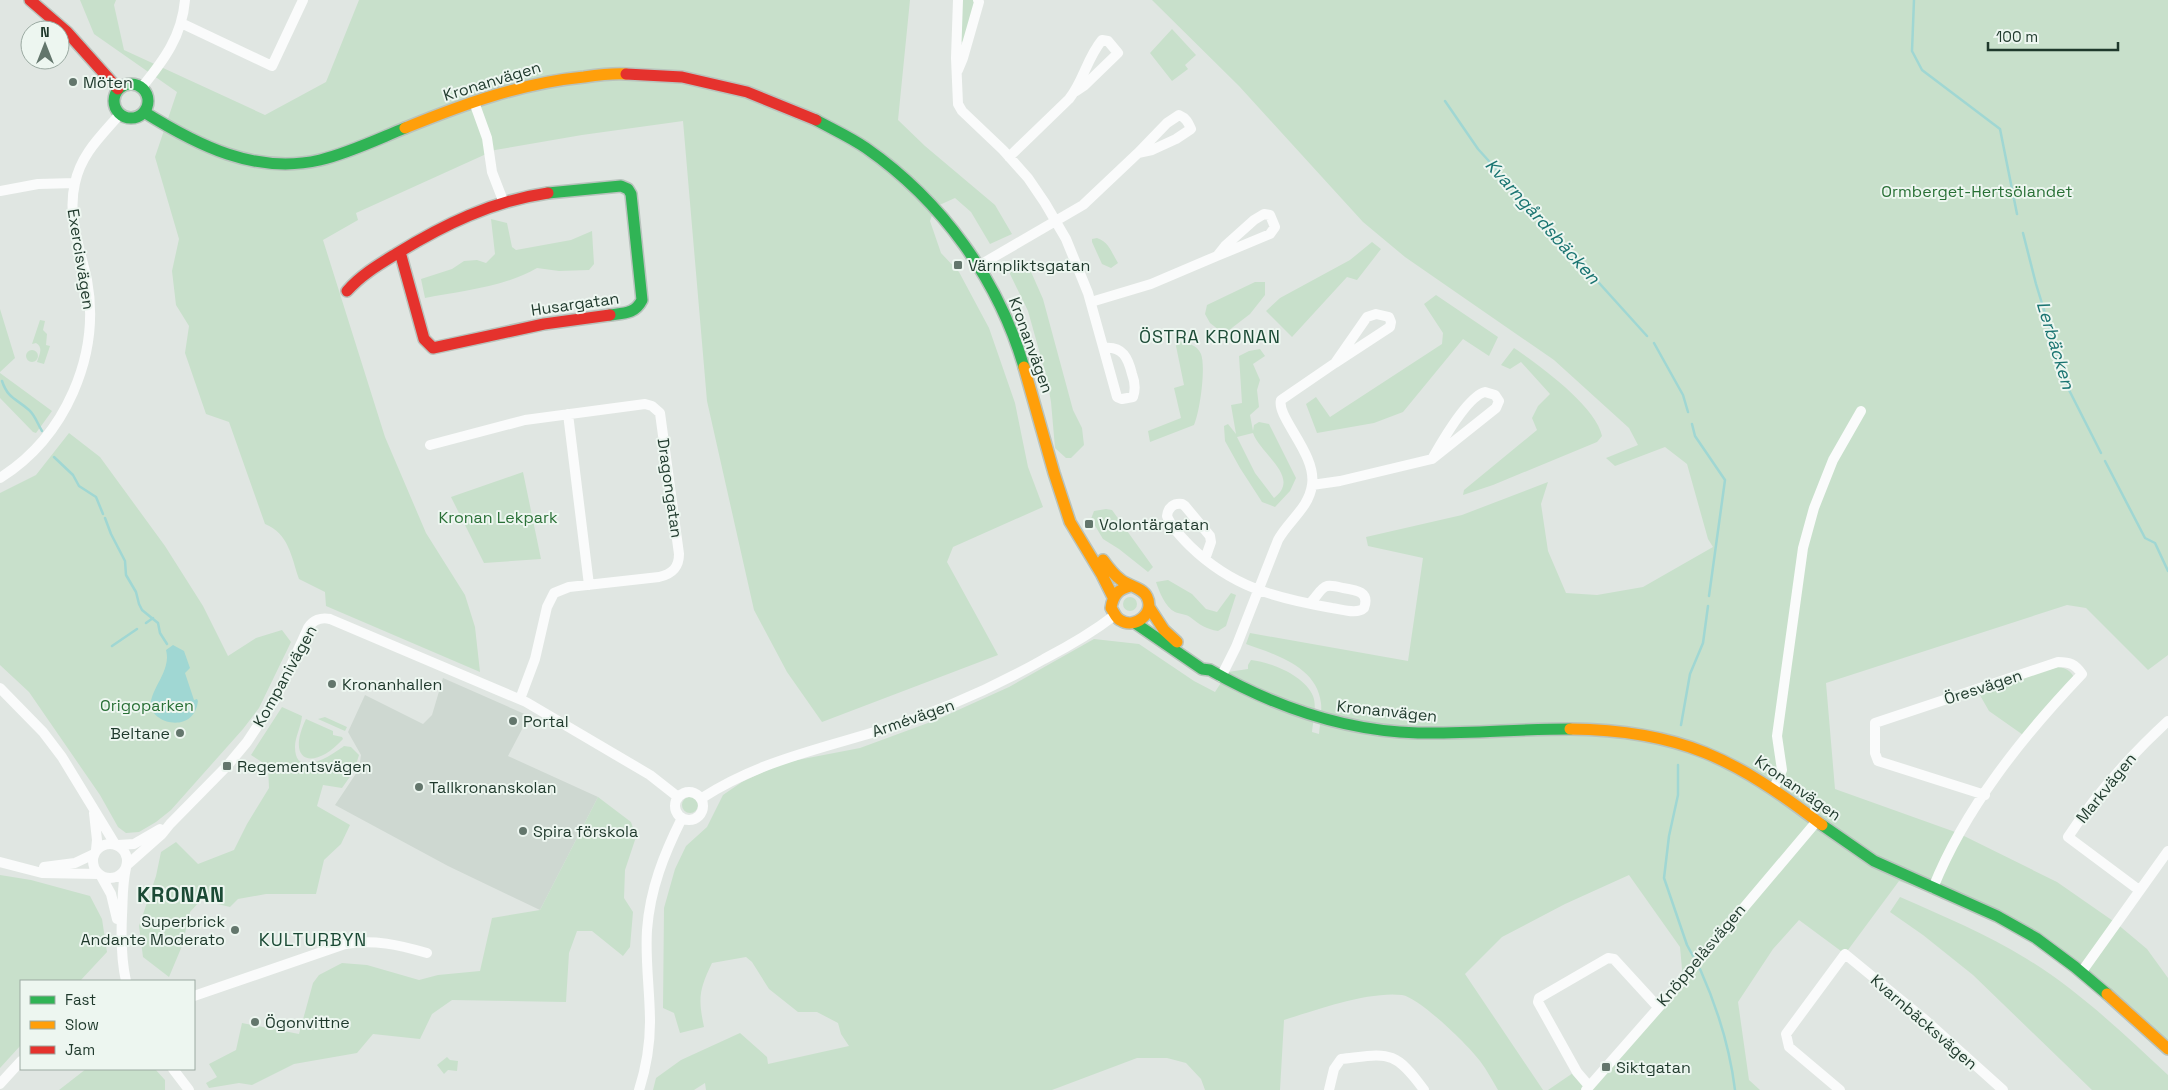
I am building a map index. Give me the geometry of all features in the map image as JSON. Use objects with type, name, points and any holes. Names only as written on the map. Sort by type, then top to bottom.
[{"type":"street","points":[[30,0],[67,32],[118,89]]},
{"type":"street","points":[[142,87],[172,46],[182,23],[185,0]]},
{"type":"street","points":[[182,23],[272,66],[303,0]]},
{"type":"street","points":[[958,0],[956,17],[958,71],[956,99],[959,107],[1028,178],[1056,221],[1066,239],[1091,302],[1117,397],[1122,399],[1133,397],[1135,382],[1128,357],[1121,350],[1104,348]]},
{"type":"street","points":[[958,71],[979,2],[978,0]]},
{"type":"street","points":[[1009,157],[1076,91],[1085,85],[1118,53],[1108,41],[1102,40],[1095,48],[1078,80],[1076,91]]},
{"type":"street","name":"Kronanvägen","points":[[144,112],[164,124],[236,158],[265,165],[296,166],[319,161],[352,150],[506,91],[547,80],[604,74],[652,73],[683,77],[746,90],[790,106],[822,121],[857,142],[891,167],[933,206],[980,265],[1013,332],[1031,386],[1066,511],[1084,545],[1107,581],[1113,597]]},
{"type":"street","points":[[128,83],[142,87],[147,94],[148,101],[144,112],[134,118],[120,114],[114,104],[114,96],[118,89],[128,83]]},
{"type":"street","points":[[474,102],[488,138],[492,172],[504,203]]},
{"type":"street","name":"Exercisvägen","points":[[0,478],[25,459],[52,429],[72,395],[85,357],[90,304],[73,215],[74,183],[86,154],[94,142],[120,114]]},
{"type":"street","points":[[980,265],[1083,205],[1167,123],[1179,115],[1185,118],[1191,130],[1152,150],[1138,153]]},
{"type":"street","points":[[0,191],[38,184],[74,183]]},
{"type":"street","name":"Husargatan","points":[[347,291],[358,278],[400,252],[445,226],[504,203],[520,198],[574,190],[621,186],[628,189],[631,194],[642,300],[638,308],[631,312],[544,324],[432,348],[424,339],[400,252]]},
{"type":"street","points":[[1091,302],[1151,284],[1270,234],[1275,227],[1270,215],[1264,214],[1254,220],[1225,246],[1217,256]]},
{"type":"street","points":[[1221,677],[1236,647],[1283,530],[1304,506],[1312,485],[1308,458],[1299,439],[1281,411],[1280,404],[1284,396],[1390,327],[1389,317],[1376,314],[1367,317],[1335,362]]},
{"type":"street","points":[[1312,485],[1340,481],[1432,459],[1498,406],[1499,401],[1495,395],[1485,392],[1475,396],[1441,442],[1432,459]]},
{"type":"street","name":"Dragongatan","points":[[430,445],[525,420],[568,414],[645,404],[657,409],[660,413],[679,554],[675,569],[665,576],[562,588],[550,598],[535,659],[520,699]]},
{"type":"street","points":[[1774,788],[1782,770],[1777,736],[1803,548],[1814,508],[1833,460],[1861,412]]},
{"type":"street","points":[[568,414],[589,585]]},
{"type":"street","name":"Kronanvägen","points":[[1063,495],[1073,508],[1108,567],[1131,586]]},
{"type":"street","points":[[1205,559],[1211,542],[1210,536],[1185,506],[1175,504],[1168,512],[1168,519],[1182,537],[1205,559],[1222,572],[1258,590],[1310,603],[1357,612],[1364,608],[1366,600],[1363,593],[1359,591],[1330,586],[1322,589],[1310,603]]},
{"type":"street","points":[[1131,586],[1145,593],[1148,598],[1149,607],[1144,618],[1135,623],[1123,622],[1115,615],[1111,608],[1113,597],[1122,588],[1131,586]]},
{"type":"street","name":"Kronanvägen","points":[[1149,607],[1164,630],[1210,670]]},
{"type":"street","name":"Armévägen","points":[[702,798],[729,781],[767,764],[889,727],[948,707],[985,691],[1087,635],[1115,615]]},
{"type":"street","name":"Kompanivägen","points":[[126,867],[162,834],[227,766],[247,742],[276,698],[308,628],[313,622],[330,619],[520,699]]},
{"type":"street","name":"Kronanvägen","points":[[1135,623],[1196,666],[1210,670],[1258,697],[1324,721],[1416,733],[1568,730],[1643,735],[1676,742],[1724,760],[1774,788],[1874,861],[2015,925],[2082,970],[2168,1049]]},
{"type":"street","name":"Öresvägen","points":[[1933,888],[1951,848],[1985,795],[2032,730],[2082,674],[2076,665],[2068,662],[2058,662],[1874,723],[1878,761],[1985,795]]},
{"type":"street","points":[[0,688],[56,748],[94,812],[116,844],[126,854],[126,867],[121,893],[120,929],[121,953],[126,980]]},
{"type":"street","points":[[520,699],[650,774],[678,797]]},
{"type":"street","name":"Markvägen","points":[[2139,890],[2068,837],[2084,812],[2111,780],[2140,747],[2168,721]]},
{"type":"street","points":[[686,792],[692,792],[702,798],[704,806],[700,815],[692,820],[682,818],[677,813],[675,807],[678,797],[686,792]]},
{"type":"street","points":[[94,812],[97,840],[93,865],[111,894],[120,929]]},
{"type":"street","points":[[639,1090],[646,1065],[650,1037],[647,949],[649,912],[654,884],[660,866],[682,818]]},
{"type":"street","name":"Knöppelåsvägen","points":[[1588,1088],[1681,982],[1817,821]]},
{"type":"street","name":"Kompanivägen","points":[[116,844],[129,845],[139,842],[170,824]]},
{"type":"street","points":[[34,870],[75,863],[105,844],[116,844]]},
{"type":"street","points":[[2082,970],[2168,851]]},
{"type":"street","points":[[0,862],[42,873],[100,875],[114,878],[121,875],[126,867]]},
{"type":"street","points":[[195,996],[345,944],[383,942],[427,953]]},
{"type":"street","name":"Kvarnbäcksvägen","points":[[1840,1090],[1789,1046],[1786,1034],[1845,954],[1923,1018],[2003,1090]]},
{"type":"street","points":[[1588,1088],[1538,1002],[1539,998],[1608,958],[1614,959],[1658,1007]]},
{"type":"street","points":[[1329,1090],[1334,1069],[1341,1059],[1382,1055],[1394,1058],[1402,1064],[1424,1090]]},
{"type":"street","points":[[0,1083],[20,1062]]},
{"type":"street","points":[[174,1070],[189,1090]]},
{"type":"shaded area","name":"Tallkronanskolan","points":[[443,678],[529,716],[508,756],[598,797],[540,910],[448,866],[335,805],[359,769],[361,755],[348,732],[365,695],[423,724],[432,715]]},
{"type":"green space","points":[[80,0],[116,0],[114,5],[124,50],[265,115],[326,82],[359,0],[910,0],[898,120],[925,146],[995,205],[1012,234],[990,244],[971,212],[955,198],[935,207],[930,221],[941,253],[959,272],[989,328],[1015,403],[1028,467],[1043,507],[953,547],[947,562],[998,655],[822,722],[787,672],[754,610],[707,401],[683,121],[582,135],[495,150],[356,213],[358,220],[323,240],[385,437],[426,533],[465,595],[475,627],[480,672],[326,606],[325,592],[299,579],[291,554],[284,540],[273,528],[265,524],[229,422],[206,414],[185,353],[189,326],[176,305],[172,271],[179,239],[155,157],[177,92],[94,34]]},
{"type":"green space","points":[[962,0],[974,0],[975,4],[964,41],[961,42]]},
{"type":"green space","name":"Ormberget-Hertsölandet","points":[[1152,0],[2168,0],[2168,655],[2148,670],[2086,608],[2067,605],[1826,683],[1835,789],[1958,833],[2057,882],[2116,923],[2147,949],[2168,978],[2168,1047],[2017,926],[1899,881],[1845,954],[1799,920],[1773,949],[1738,1002],[1749,1080],[1760,1090],[1548,1090],[1573,1073],[1588,1086],[1683,980],[1680,947],[1629,875],[1565,904],[1502,937],[1465,974],[1543,1090],[1498,1090],[1480,1061],[1432,1013],[1410,998],[1402,995],[1389,995],[1343,1002],[1284,1020],[1280,1090],[1205,1090],[1201,1079],[1186,1063],[1167,1058],[1137,1058],[1052,1090],[706,1090],[705,1083],[694,1090],[653,1090],[656,1078],[681,1060],[740,1033],[767,1057],[768,1064],[849,1046],[841,1034],[838,1023],[817,1012],[798,1012],[769,989],[752,962],[746,957],[712,963],[704,980],[700,1001],[704,1027],[680,1033],[674,1013],[663,1008],[664,908],[675,869],[686,846],[707,827],[723,795],[742,782],[782,763],[860,748],[936,720],[1009,687],[1094,639],[1139,644],[1194,681],[1215,692],[1228,672],[1248,669],[1251,660],[1277,667],[1295,676],[1309,689],[1315,704],[1312,732],[1319,734],[1321,703],[1318,690],[1312,680],[1303,671],[1281,657],[1246,644],[1250,633],[1408,661],[1423,558],[1368,546],[1366,537],[1462,515],[1548,482],[1541,504],[1548,551],[1566,593],[1597,595],[1643,587],[1713,547],[1708,539],[1687,464],[1665,447],[1615,466],[1606,458],[1638,445],[1629,428],[1554,360],[1405,257],[1363,222],[1239,86]]},
{"type":"green space","points":[[1172,29],[1196,55],[1185,65],[1188,69],[1172,81],[1150,53]]},
{"type":"green space","points":[[491,219],[507,223],[512,247],[516,250],[571,240],[592,231],[594,264],[589,270],[559,271],[537,268],[497,284],[425,298],[421,279],[452,269],[464,261],[477,260],[486,263],[495,254]]},
{"type":"green space","points":[[1097,238],[1108,245],[1118,263],[1111,268],[1102,264],[1092,242],[1092,239]]},
{"type":"green space","points":[[1372,242],[1381,249],[1357,280],[1347,277],[1292,337],[1266,311],[1280,298],[1350,260]]},
{"type":"green space","points":[[1023,261],[1032,274],[1043,299],[1073,410],[1082,428],[1084,445],[1071,458],[1066,458],[1055,448],[1047,379],[1028,311],[1010,274],[1011,268]]},
{"type":"green space","points":[[1255,282],[1265,282],[1265,295],[1250,314],[1224,334],[1210,323],[1205,314],[1207,305]]},
{"type":"green space","points":[[1436,295],[1498,337],[1489,356],[1463,339],[1403,412],[1374,423],[1317,433],[1306,404],[1316,397],[1330,417],[1442,344],[1443,333],[1424,304]]},
{"type":"green space","points":[[0,309],[15,358],[0,372]]},
{"type":"green space","points":[[40,320],[45,321],[43,330],[47,334],[46,345],[50,346],[44,364],[37,362],[40,347],[36,343],[32,344]]},
{"type":"green space","points":[[1178,341],[1194,346],[1201,354],[1203,379],[1196,419],[1194,425],[1150,442],[1148,431],[1181,418],[1174,388],[1184,385],[1176,346]]},
{"type":"green space","points":[[1514,348],[1551,375],[1578,399],[1598,424],[1602,436],[1597,442],[1493,485],[1463,495],[1464,490],[1537,430],[1532,418],[1538,406],[1550,394],[1521,362],[1510,369],[1501,365]]},
{"type":"green space","points":[[1260,349],[1265,356],[1253,364],[1260,380],[1257,390],[1259,407],[1250,415],[1253,431],[1254,425],[1259,422],[1269,424],[1296,478],[1290,491],[1275,507],[1262,502],[1225,441],[1224,426],[1228,424],[1236,434],[1231,405],[1242,403],[1239,356],[1249,351]],"holes":[[[1253,433],[1282,474],[1284,482],[1281,490],[1274,498],[1255,473],[1237,437]]]},
{"type":"green space","points":[[32,350],[38,356],[32,362],[26,356]]},
{"type":"green space","points":[[0,373],[52,411],[36,433],[0,398]]},
{"type":"green space","name":"Origoparken","points":[[69,433],[100,457],[165,546],[203,606],[228,656],[256,638],[282,630],[291,642],[259,708],[243,729],[171,810],[139,832],[126,833],[118,827],[100,795],[29,692],[0,665],[0,493],[36,475]]},
{"type":"green space","name":"Kronan Lekpark","points":[[523,472],[541,559],[484,563],[451,497]]},
{"type":"green space","points":[[1112,510],[1153,567],[1148,572],[1103,539],[1091,519],[1094,511]]},
{"type":"green space","points":[[1168,580],[1192,594],[1206,609],[1217,612],[1231,593],[1236,595],[1226,626],[1218,631],[1210,629],[1188,616],[1171,610],[1156,582]]},
{"type":"green space","points":[[1127,597],[1133,597],[1137,604],[1133,611],[1127,611],[1123,607],[1123,601]]},
{"type":"green space","points":[[2058,667],[2068,670],[2075,679],[2026,737],[1989,711],[1977,690]]},
{"type":"green space","points":[[282,707],[302,716],[295,747],[297,757],[301,762],[307,764],[315,762],[331,755],[344,746],[351,747],[359,755],[354,771],[342,788],[323,785],[317,806],[350,825],[341,844],[324,860],[316,894],[266,894],[238,899],[230,907],[201,900],[190,912],[182,946],[169,977],[143,957],[139,926],[156,876],[161,852],[176,842],[198,864],[234,850],[269,788],[268,766],[251,755]]},
{"type":"green space","points":[[325,717],[347,727],[345,731],[318,719]]},
{"type":"green space","points":[[306,719],[333,731],[333,735],[343,739],[322,756],[306,757],[301,753],[299,745],[300,734]]},
{"type":"green space","points":[[598,797],[631,822],[636,837],[625,870],[624,898],[633,912],[630,947],[623,956],[592,931],[577,931],[569,953],[566,1002],[452,1000],[432,1014],[420,1039],[373,1034],[357,1053],[294,1064],[252,1085],[239,1083],[209,1088],[206,1083],[217,1077],[209,1064],[236,1050],[242,1023],[299,1034],[313,983],[319,975],[342,963],[367,965],[419,980],[438,975],[480,971],[492,918],[540,910]]},
{"type":"green space","points":[[690,797],[698,805],[690,813],[682,805]]},
{"type":"green space","points":[[0,875],[31,880],[90,896],[102,919],[107,952],[81,980],[20,980],[20,1046],[0,1068]]},
{"type":"green space","points":[[1900,897],[1996,941],[2046,971],[2100,1014],[2168,1075],[2168,1090],[2092,1090],[1973,975],[1923,935],[1890,912]]},
{"type":"green space","points":[[447,1057],[450,1060],[458,1061],[457,1071],[448,1070],[444,1074],[437,1065]]},
{"type":"green space","points":[[85,1070],[156,1070],[165,1080],[165,1090],[59,1090]]},
{"type":"water","points":[[173,645],[184,651],[190,668],[185,673],[194,700],[197,699],[198,701],[195,711],[189,718],[182,722],[174,723],[159,717],[153,712],[151,706],[153,693],[166,665],[166,650]]},
{"type":"waterway","name":"Lerbäcken","points":[[1914,0],[1912,51],[1922,70],[2000,129],[2017,214]]},
{"type":"waterway","name":"Kvarngårdsbäcken","points":[[1445,101],[1478,149],[1647,336]]},
{"type":"waterway","name":"Lerbäcken","points":[[2023,233],[2036,284],[2068,388],[2101,453]]},
{"type":"waterway","name":"Kvarngårdsbäcken","points":[[1654,343],[1683,395],[1688,412]]},
{"type":"waterway","points":[[2,381],[7,392],[31,412],[42,431]]},
{"type":"waterway","name":"Kvarngårdsbäcken","points":[[1692,424],[1695,436],[1725,480],[1709,596]]},
{"type":"waterway","points":[[54,457],[73,475],[79,486],[96,497],[103,514]]},
{"type":"waterway","name":"Lerbäcken","points":[[2105,461],[2145,538],[2155,543],[2168,571]]},
{"type":"waterway","points":[[105,518],[125,561],[126,575],[136,592],[139,604],[142,610],[158,623],[160,633],[167,644]]},
{"type":"waterway","name":"Kvarngårdsbäcken","points":[[1681,725],[1690,674],[1703,643],[1708,606]]},
{"type":"waterway","points":[[146,623],[153,618]]},
{"type":"waterway","points":[[112,646],[137,629]]},
{"type":"waterway","name":"Kvarngårdsbäcken","points":[[1678,765],[1678,795],[1669,836],[1664,878],[1687,945],[1693,956]]},
{"type":"waterway","name":"Kvarngårdsbäcken","points":[[1700,969],[1722,1028],[1735,1090]]},
{"type":"traffic: fast","points":[[131,84],[138,85],[143,89],[147,94],[148,101],[147,108],[143,113],[138,117],[131,118],[124,117],[119,113],[115,108],[114,101],[115,94],[119,89],[124,85],[131,84]]},
{"type":"traffic: fast","points":[[144,112],[206,146],[250,160],[273,163],[296,164],[320,160],[353,150],[405,128]]},
{"type":"traffic: fast","points":[[816,120],[860,144],[894,169],[943,217],[983,273],[1013,334],[1024,367]]},
{"type":"traffic: fast","points":[[548,193],[621,186],[628,189],[631,194],[642,300],[632,310],[610,315]]},
{"type":"traffic: fast","points":[[1135,623],[1202,669],[1210,670],[1285,706],[1336,722],[1363,728],[1418,733],[1570,729]]},
{"type":"traffic: fast","points":[[1822,825],[1874,861],[1997,916],[2036,938],[2107,994]]},
{"type":"traffic: slow","points":[[405,128],[471,103],[515,89],[605,74],[626,74]]},
{"type":"traffic: slow","points":[[1024,367],[1070,522],[1113,597]]},
{"type":"traffic: slow","points":[[1103,560],[1118,578],[1136,587],[1147,597],[1149,603],[1146,614],[1137,621],[1126,623],[1117,618],[1111,608],[1117,593],[1131,586]]},
{"type":"traffic: slow","points":[[1149,607],[1164,630],[1177,642]]},
{"type":"traffic: slow","points":[[1570,729],[1644,735],[1675,742],[1705,753],[1762,782],[1822,825]]},
{"type":"traffic: slow","points":[[2107,994],[2168,1049]]},
{"type":"traffic: jam","points":[[30,0],[67,32],[118,89]]},
{"type":"traffic: jam","points":[[626,74],[682,77],[747,92],[816,120]]},
{"type":"traffic: jam","points":[[347,291],[376,266],[450,224],[488,208],[548,193]]},
{"type":"traffic: jam","points":[[400,252],[424,339],[433,348],[544,324],[610,315]]},
{"type":"place","name":"Möten","points":[[73,82]]},
{"type":"place","name":"Värnpliktsgatan","points":[[958,265]]},
{"type":"place","name":"Volontärgatan","points":[[1089,524]]},
{"type":"place","name":"Kronanhallen","points":[[332,684]]},
{"type":"place","name":"Portal","points":[[513,721]]},
{"type":"place","name":"Beltane","points":[[180,733]]},
{"type":"place","name":"Regementsvägen","points":[[227,766]]},
{"type":"place","name":"Tallkronanskolan","points":[[419,787]]},
{"type":"place","name":"Spira förskola","points":[[523,831]]},
{"type":"place","name":"Superbrick Andante Moderato","points":[[235,930]]},
{"type":"place","name":"Ögonvittne","points":[[255,1022]]},
{"type":"place","name":"Siktgatan","points":[[1606,1067]]},
{"type":"district","name":"ÖSTRA KRONAN","points":[[1210,336]]},
{"type":"district","name":"KRONAN","points":[[181,894]]},
{"type":"district","name":"KULTURBYN","points":[[313,939]]}]
